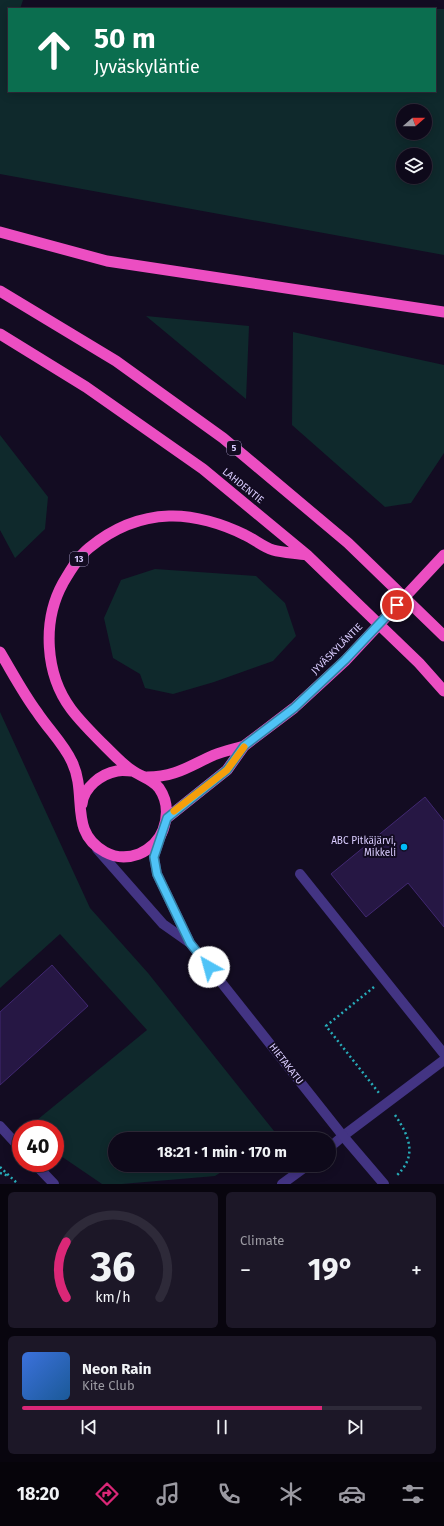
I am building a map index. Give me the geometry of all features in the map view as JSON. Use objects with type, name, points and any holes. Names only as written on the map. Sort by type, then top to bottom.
[{"type":"highway","points":[[0,232],[108,261],[444,312]]},
{"type":"highway","name":"5","points":[[0,290],[116,361],[222,438],[348,543],[444,636]]},
{"type":"highway","name":"LAHDENTIE","points":[[0,334],[86,387],[203,469],[308,555],[419,663],[444,691]]},
{"type":"highway","name":"13","points":[[147,777],[133,771],[113,754],[70,708],[60,688],[51,660],[49,636],[52,611],[59,591],[72,568],[85,551],[103,536],[124,525],[150,518],[170,516],[194,518],[215,524],[244,534],[272,550],[308,555]]},
{"type":"highway","name":"JYVÄSKYLÄNTIE","points":[[167,818],[227,770],[244,746],[294,708],[345,660],[442,555]]},
{"type":"highway","points":[[0,652],[36,712],[72,761],[78,779],[80,816],[84,831],[95,847],[111,856],[130,857],[148,850],[161,836],[167,818],[166,802],[159,788],[147,777]]},
{"type":"highway","name":"JYVÄSKYLÄNTIE","points":[[147,777],[162,777],[175,774],[216,755],[244,746]]},
{"type":"highway","points":[[80,816],[82,800],[90,786],[102,776],[117,771],[133,771]]},
{"type":"street","name":"HIETAKATU","points":[[161,836],[154,857],[157,874],[190,943],[343,1136],[388,1182]]},
{"type":"street","name":"HIETAKATU","points":[[95,847],[163,924],[190,943]]},
{"type":"street","points":[[300,874],[444,1054]]},
{"type":"street","points":[[336,1142],[444,1060]]},
{"type":"street","points":[[0,1126],[12,1139]]},
{"type":"street","points":[[43,1172],[54,1184]]},
{"type":"street","points":[[282,1184],[298,1172]]},
{"type":"path","points":[[384,979],[326,1026],[387,1104],[403,1127],[410,1144],[410,1157],[401,1172],[388,1182]]},
{"type":"path","points":[[0,1167],[18,1184]]},
{"type":"path","points":[[0,1173],[11,1176]]},
{"type":"green space","points":[[0,0],[23,0],[20,8],[8,8],[8,92],[436,92],[436,9],[444,9],[444,255],[0,174]]},
{"type":"green space","points":[[146,316],[249,326],[246,400],[246,399]]},
{"type":"green space","points":[[293,332],[444,365],[444,453],[411,503],[385,507],[292,425]]},
{"type":"green space","points":[[0,435],[48,497],[45,529],[15,558],[0,530]]},
{"type":"green space","points":[[155,569],[256,576],[285,603],[296,636],[273,661],[214,682],[173,694],[145,688],[140,674],[113,658],[104,618],[121,580]]},
{"type":"green space","points":[[0,712],[90,908],[148,973],[275,1132],[108,1132],[108,1172],[221,1172],[215,1176],[122,1184],[102,1184],[64,1158],[64,1120],[37,1120],[147,1030],[60,934],[0,988]]},
{"type":"building","name":"ABC Pitkäjärvi, Mikkeli","points":[[425,797],[444,821],[444,927],[408,883],[366,917],[331,874]]},
{"type":"building","points":[[52,965],[88,1006],[0,1085],[0,1012]]},
{"type":"slow traffic","points":[[174,811],[188,802],[227,770],[244,747]]},
{"type":"place","name":"ABC Pitkäjärvi, Mikkeli","points":[[404,847]]},
{"type":"route","points":[[209,967],[190,943],[177,913],[157,874],[154,857],[167,818],[227,770],[244,746],[294,708],[345,660],[397,605]]}]
